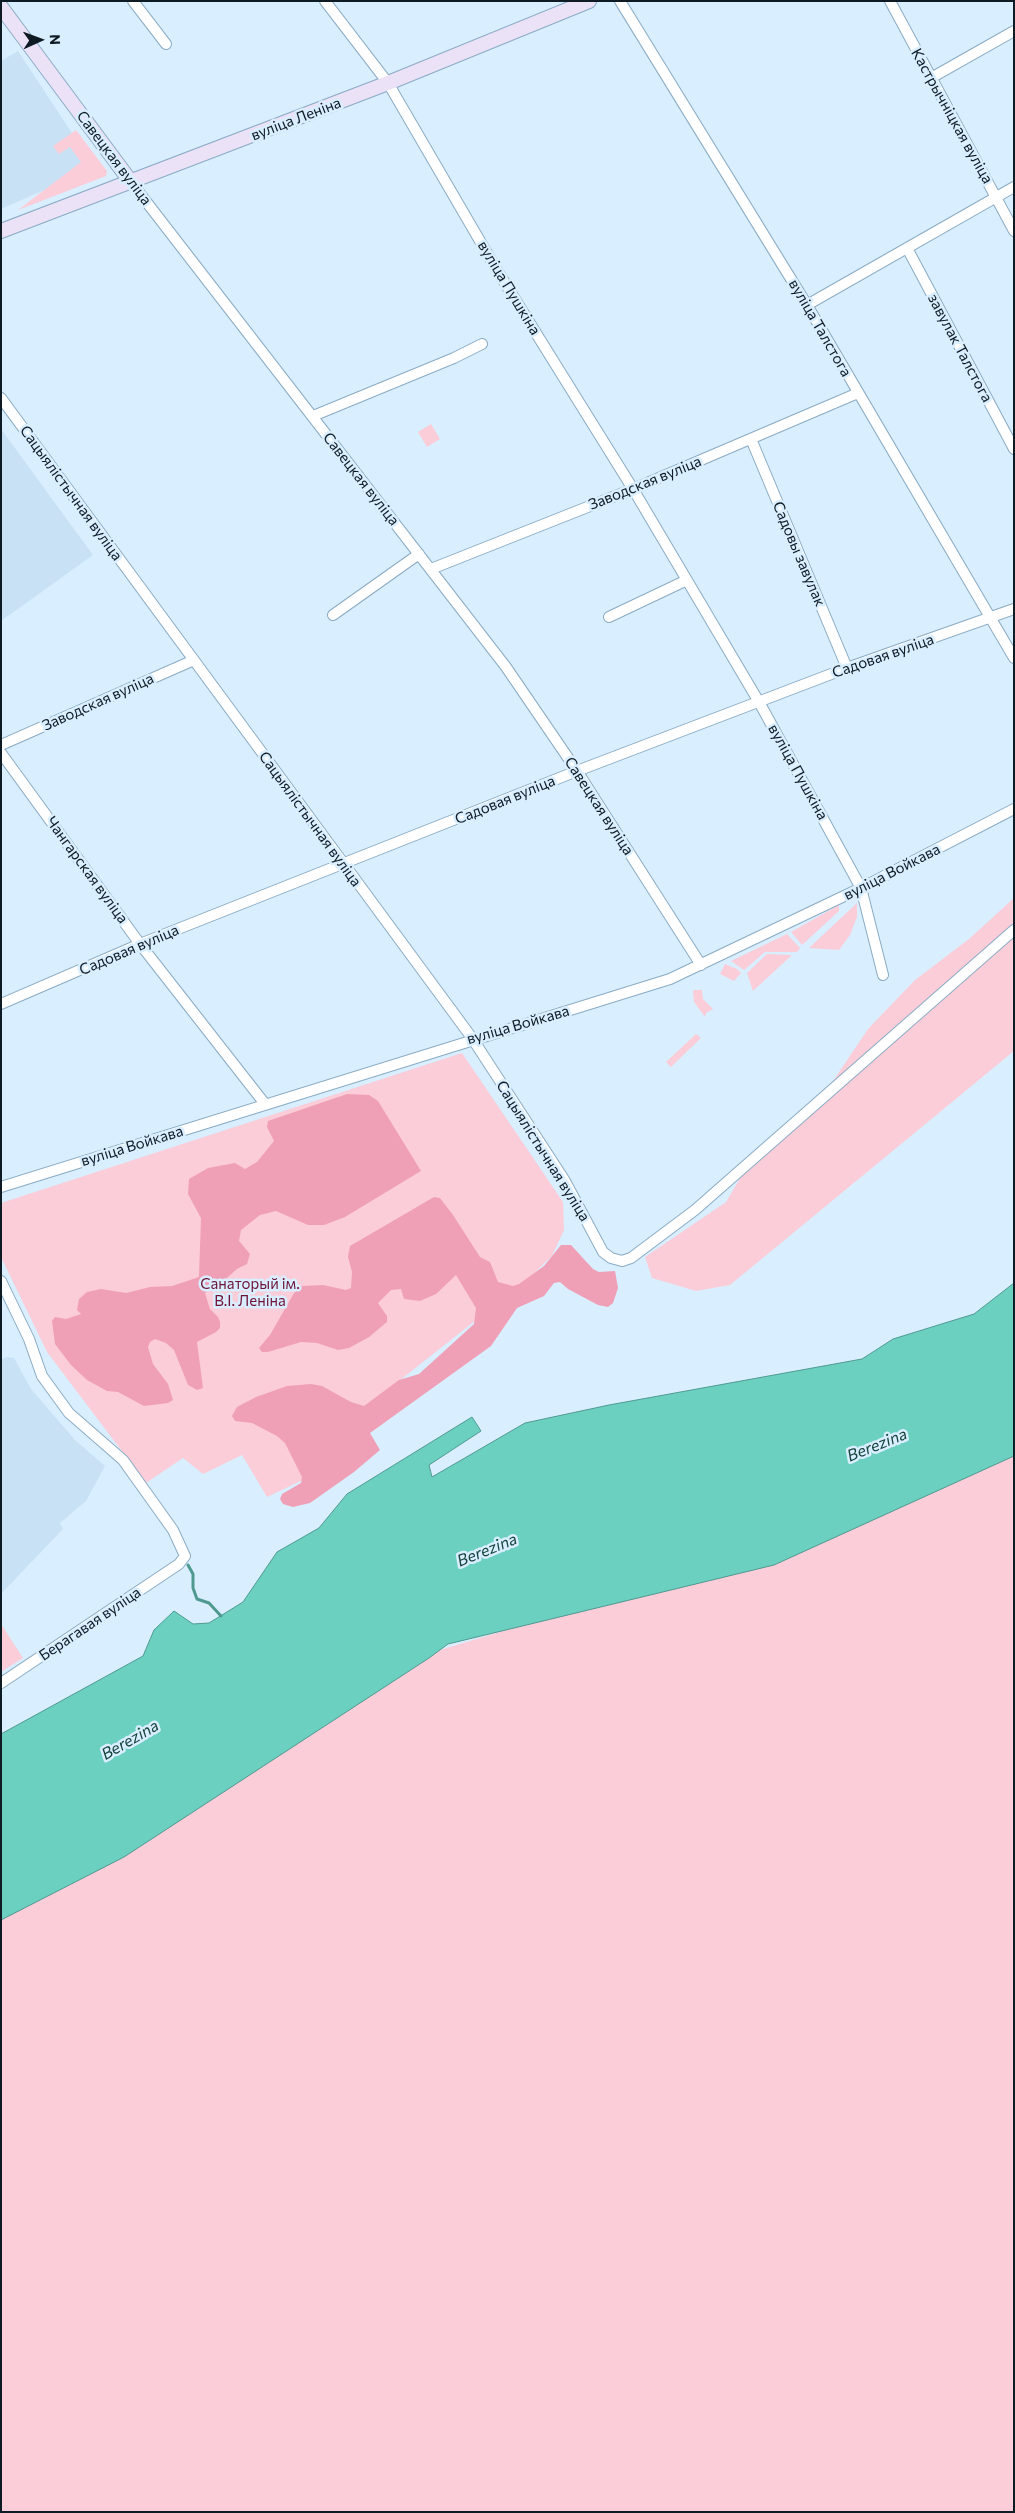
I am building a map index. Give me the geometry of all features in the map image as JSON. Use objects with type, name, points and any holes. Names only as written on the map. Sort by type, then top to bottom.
[{"type":"main road","name":"вуліца Леніна","points":[[1,231],[388,84],[589,1]]},
{"type":"main road","name":"Савецкая вуліца","points":[[1,7],[131,182]]},
{"type":"street","points":[[132,1],[166,44]]},
{"type":"street","name":"вуліца Пушкіна","points":[[325,1],[388,84],[498,272],[633,489],[759,702],[861,888],[883,975]]},
{"type":"street","name":"вуліца Талстога","points":[[620,1],[808,305],[1014,658]]},
{"type":"street","name":"Кастрычніцкая вуліца","points":[[890,1],[1014,231]]},
{"type":"street","points":[[931,78],[1014,31]]},
{"type":"street","name":"Савецкая вуліца","points":[[131,182],[506,667],[577,771],[701,965]]},
{"type":"street","points":[[808,305],[995,196],[1014,187]]},
{"type":"street","name":"завулак Талстога","points":[[907,248],[1014,449]]},
{"type":"street","points":[[313,416],[454,358],[482,344]]},
{"type":"street","name":"Заводская вуліца","points":[[430,568],[633,489],[858,393]]},
{"type":"street","name":"Сацыялістычная вуліца","points":[[1,398],[472,1038],[565,1181],[603,1252],[611,1258],[622,1261],[631,1258],[695,1210],[1014,930]]},
{"type":"street","name":"Садовы завулак","points":[[751,440],[847,668]]},
{"type":"street","points":[[333,615],[420,554]]},
{"type":"street","points":[[609,617],[686,580]]},
{"type":"street","name":"Садовая вуліца","points":[[1,1004],[140,944],[577,771],[847,668],[1014,609]]},
{"type":"street","name":"Заводская вуліца","points":[[1,745],[194,660]]},
{"type":"street","name":"Чангарская вуліца","points":[[1,753],[140,944],[265,1104]]},
{"type":"street","name":"вуліца Войкава","points":[[1,1187],[472,1038],[670,979],[861,888],[1014,809]]},
{"type":"street","name":"Берагавая вуліца","points":[[1,1281],[29,1339],[42,1376],[70,1413],[123,1460],[172,1530],[185,1556],[178,1564],[90,1625],[1,1683]]},
{"type":"shaded area","points":[[18,51],[95,168],[1,209],[1,61]]},
{"type":"shaded area","points":[[1,429],[93,555],[1,621]]},
{"type":"shaded area","points":[[347,1094],[369,1095],[378,1101],[421,1171],[345,1217],[324,1225],[308,1225],[276,1211],[260,1215],[241,1230],[239,1241],[250,1254],[247,1264],[237,1269],[220,1284],[205,1293],[210,1309],[218,1317],[220,1328],[197,1342],[203,1388],[197,1390],[188,1385],[174,1350],[166,1343],[155,1339],[150,1342],[148,1347],[153,1364],[168,1384],[173,1400],[168,1403],[144,1406],[118,1392],[107,1391],[87,1380],[71,1365],[55,1344],[52,1321],[55,1317],[66,1319],[81,1314],[77,1310],[79,1299],[87,1292],[101,1289],[126,1293],[150,1287],[172,1286],[199,1277],[201,1218],[188,1194],[189,1179],[208,1168],[235,1163],[245,1169],[257,1162],[274,1141],[267,1127],[268,1121]]},
{"type":"shaded area","points":[[434,1197],[440,1198],[480,1257],[490,1262],[498,1282],[513,1286],[519,1284],[544,1266],[561,1245],[571,1245],[593,1269],[599,1272],[615,1271],[618,1288],[613,1303],[608,1307],[598,1305],[568,1289],[560,1282],[554,1283],[544,1296],[517,1308],[491,1346],[370,1433],[380,1450],[354,1472],[310,1503],[293,1507],[283,1504],[280,1499],[282,1494],[301,1483],[302,1477],[285,1443],[277,1436],[252,1423],[235,1421],[232,1416],[237,1407],[256,1397],[287,1386],[311,1384],[322,1386],[351,1402],[364,1406],[399,1380],[419,1374],[474,1324],[476,1308],[456,1275],[436,1294],[420,1301],[404,1299],[401,1289],[391,1290],[378,1303],[387,1316],[387,1322],[369,1337],[349,1348],[338,1350],[317,1343],[301,1342],[268,1352],[262,1352],[259,1348],[270,1335],[294,1293],[302,1286],[323,1285],[346,1290],[351,1288],[352,1272],[348,1257],[350,1246]]},
{"type":"shaded area","points":[[6,1357],[14,1358],[31,1389],[75,1440],[105,1466],[86,1501],[60,1523],[63,1529],[1,1594],[1,1360]]},
{"type":"green space","points":[[76,130],[107,171],[106,176],[18,210],[81,162],[70,147],[59,154],[53,146]]},
{"type":"green space","points":[[431,424],[440,439],[427,447],[418,432]]},
{"type":"green space","points":[[1014,898],[1014,1051],[730,1285],[696,1291],[652,1278],[645,1257],[726,1202],[746,1168],[823,1096],[868,1029],[915,980],[969,939]]},
{"type":"green space","points":[[857,903],[857,917],[850,935],[839,950],[809,948]]},
{"type":"green space","points":[[839,905],[839,911],[802,945],[791,932]]},
{"type":"green space","points":[[787,934],[800,948],[797,952],[765,952],[744,970],[731,961]]},
{"type":"green space","points":[[767,954],[792,955],[753,991],[747,973]]},
{"type":"green space","points":[[725,964],[737,969],[741,973],[734,981],[720,974]]},
{"type":"green space","points":[[693,990],[702,990],[703,999],[713,1009],[706,1013],[705,1017],[694,1002]]},
{"type":"green space","points":[[696,1034],[701,1038],[671,1067],[666,1062]]},
{"type":"green space","name":"Санаторый ім. В.І. Леніна","points":[[462,1053],[563,1202],[564,1230],[552,1256],[528,1279],[342,1426],[303,1480],[267,1497],[242,1455],[203,1474],[183,1458],[146,1483],[47,1352],[1,1257],[1,1203]]},
{"type":"green space","points":[[1014,1454],[1014,2512],[1,2512],[1,1909],[430,1653],[819,1536]]},
{"type":"green space","points":[[1,1624],[23,1658],[1,1672]]},
{"type":"water","name":"Berezina","points":[[1014,1283],[1014,1456],[774,1565],[448,1644],[124,1857],[1,1920],[1,1734],[143,1656],[154,1630],[174,1611],[193,1624],[209,1623],[243,1602],[277,1552],[319,1528],[347,1494],[472,1417],[481,1431],[429,1465],[432,1477],[525,1423],[609,1405],[862,1359],[893,1339],[974,1314]]},
{"type":"waterway","points":[[188,1565],[193,1574],[193,1588],[197,1599],[209,1603],[221,1616]]}]
